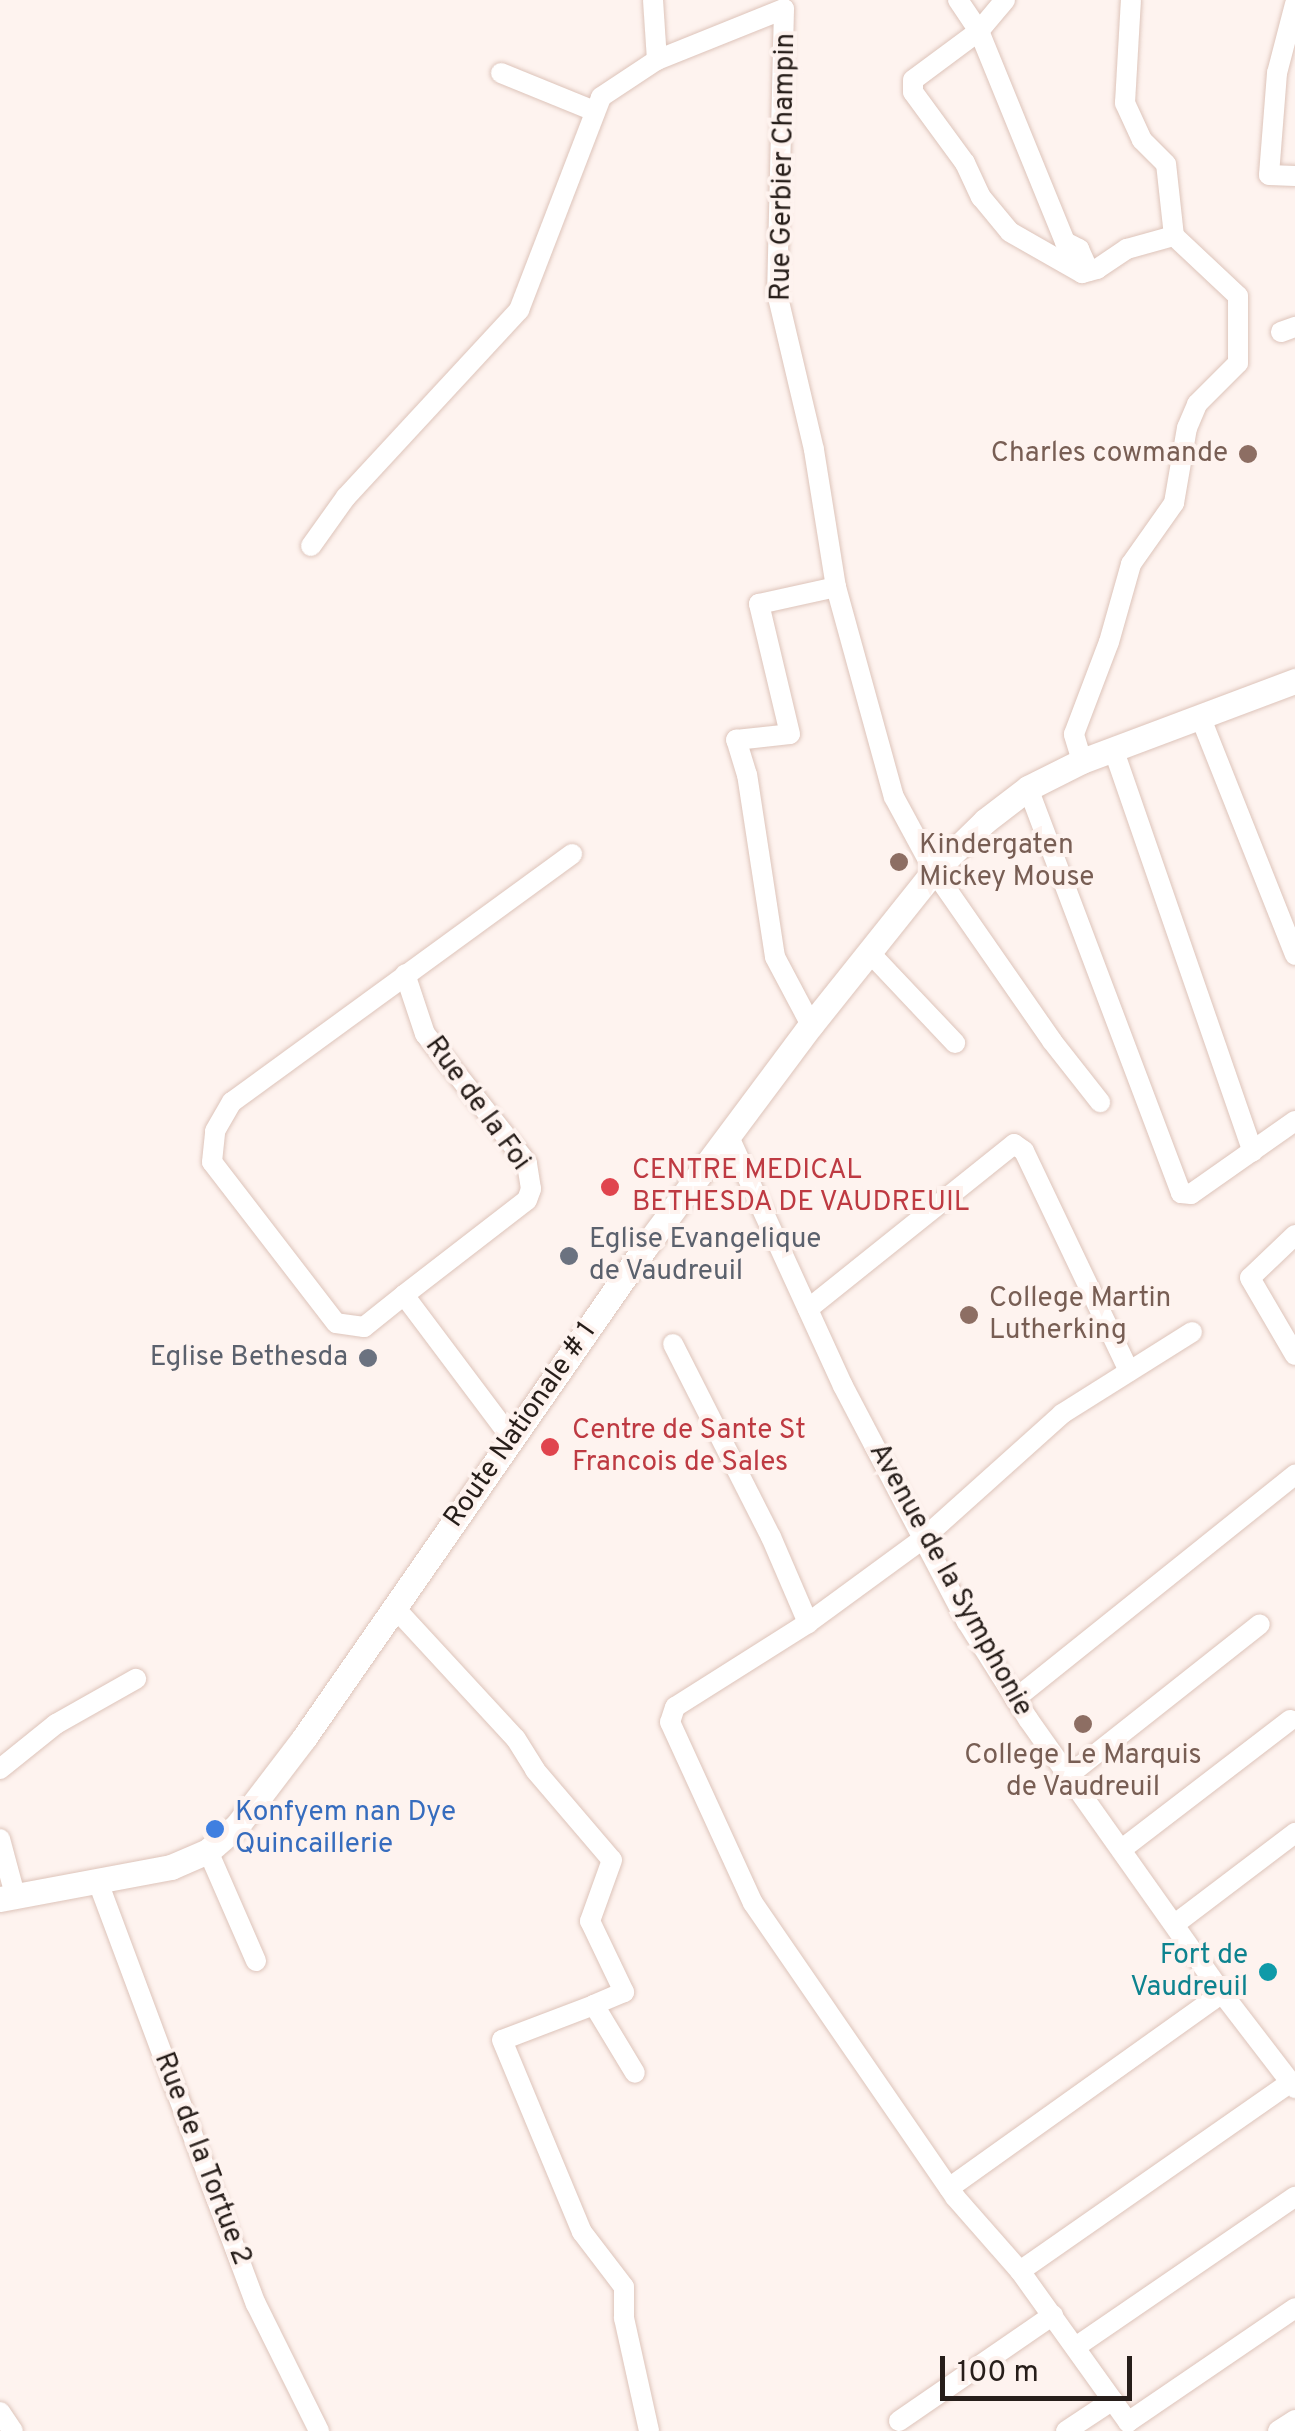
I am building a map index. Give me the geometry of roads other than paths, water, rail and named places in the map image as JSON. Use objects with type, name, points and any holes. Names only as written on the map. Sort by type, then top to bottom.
[{"type":"main road","name":"Route Nationale # 1","points":[[8,1897],[171,1868],[208,1852],[266,1791],[610,1296],[812,1025],[934,871],[985,821],[1028,788],[1082,762],[1295,681]]},
{"type":"street","points":[[653,0],[658,60]]},
{"type":"street","points":[[958,0],[980,31],[1065,242],[1079,249],[1090,272]]},
{"type":"street","points":[[1005,0],[980,31],[913,80],[913,92],[964,163],[981,198],[1010,232],[1066,267],[1090,272],[1128,248],[1174,236]]},
{"type":"street","points":[[1082,762],[1074,734],[1109,642],[1131,564],[1174,503],[1187,428],[1197,404],[1238,363],[1238,296],[1174,236],[1166,164],[1142,140],[1126,103],[1132,0]]},
{"type":"street","points":[[1295,4],[1277,73],[1270,174],[1295,176]]},
{"type":"street","name":"Rue Gerbier Champin","points":[[310,546],[346,497],[519,310],[601,97],[618,82],[658,60],[778,8],[787,14],[777,293],[814,450],[836,587],[894,797],[934,871],[1052,1042],[1100,1102]]},
{"type":"street","points":[[500,73],[594,111]]},
{"type":"street","points":[[812,1025],[775,957],[746,775],[736,740],[790,734],[760,604],[836,587]]},
{"type":"street","points":[[1200,716],[1295,956]]},
{"type":"street","points":[[1114,751],[1253,1152]]},
{"type":"street","points":[[1028,788],[1182,1193],[1191,1194],[1295,1121]]},
{"type":"street","points":[[512,1439],[404,1296],[364,1328],[336,1323],[212,1162],[216,1131],[232,1102],[572,854]]},
{"type":"street","points":[[870,953],[955,1043]]},
{"type":"street","name":"Rue de la Foi","points":[[404,1296],[527,1200],[531,1189],[527,1163],[425,1034],[406,974]]},
{"type":"street","name":"Avenue de la Symphonie","points":[[729,1137],[808,1309],[967,1622],[1015,1699],[1222,1993],[1293,2085]]},
{"type":"street","points":[[808,1309],[1014,1144],[1024,1151],[1129,1372]]},
{"type":"street","points":[[1295,1235],[1250,1278],[1295,1355]]},
{"type":"street","points":[[1192,1332],[1062,1414],[924,1538],[808,1623],[676,1707],[670,1722],[753,1903],[949,2188],[1020,2271],[1131,2426],[1295,2308]]},
{"type":"street","points":[[673,1344],[771,1537],[808,1623]]},
{"type":"street","points":[[1015,1699],[1295,1475]]},
{"type":"street","points":[[395,1608],[516,1739],[545,1782],[612,1860],[590,1921],[624,1992],[502,2040],[582,2232],[624,2286],[624,2318],[648,2431]]},
{"type":"street","points":[[1069,1775],[1260,1624]]},
{"type":"street","points":[[0,1769],[56,1724],[136,1679]]},
{"type":"street","points":[[1122,1849],[1290,1720]]},
{"type":"street","points":[[1175,1924],[1295,1833]]},
{"type":"street","points":[[0,1839],[8,1897]]},
{"type":"street","points":[[208,1852],[256,1961]]},
{"type":"street","name":"Rue de la Tortue 2","points":[[98,1882],[256,2304],[319,2431]]},
{"type":"street","points":[[949,2188],[1222,1993]]},
{"type":"street","points":[[594,2005],[634,2073]]},
{"type":"street","points":[[1020,2271],[1293,2085]]},
{"type":"street","points":[[1077,2346],[1295,2197]]},
{"type":"street","points":[[900,2421],[1053,2315]]},
{"type":"street","points":[[1066,2431],[1113,2400]]},
{"type":"street","points":[[0,2412],[13,2431]]},
{"type":"street","points":[[1278,2431],[1295,2420]]},
{"type":"place","name":"Charles cowmande","points":[[1248,454]]},
{"type":"place","name":"Kindergaten Mickey Mouse","points":[[899,862]]},
{"type":"place","name":"CENTRE MEDICAL BETHESDA DE VAUDREUIL","points":[[610,1187]]},
{"type":"place","name":"Eglise Evangelique de Vaudreuil","points":[[569,1256]]},
{"type":"place","name":"College Martin Lutherking","points":[[969,1315]]},
{"type":"place","name":"Eglise Bethesda","points":[[368,1358]]},
{"type":"place","name":"Centre de Sante St Francois de Sales","points":[[550,1447]]},
{"type":"place","name":"College Le Marquis de Vaudreuil","points":[[1083,1724]]},
{"type":"place","name":"Konfyem nan Dye Quincaillerie","points":[[215,1829]]},
{"type":"place","name":"Fort de Vaudreuil","points":[[1268,1972]]}]
